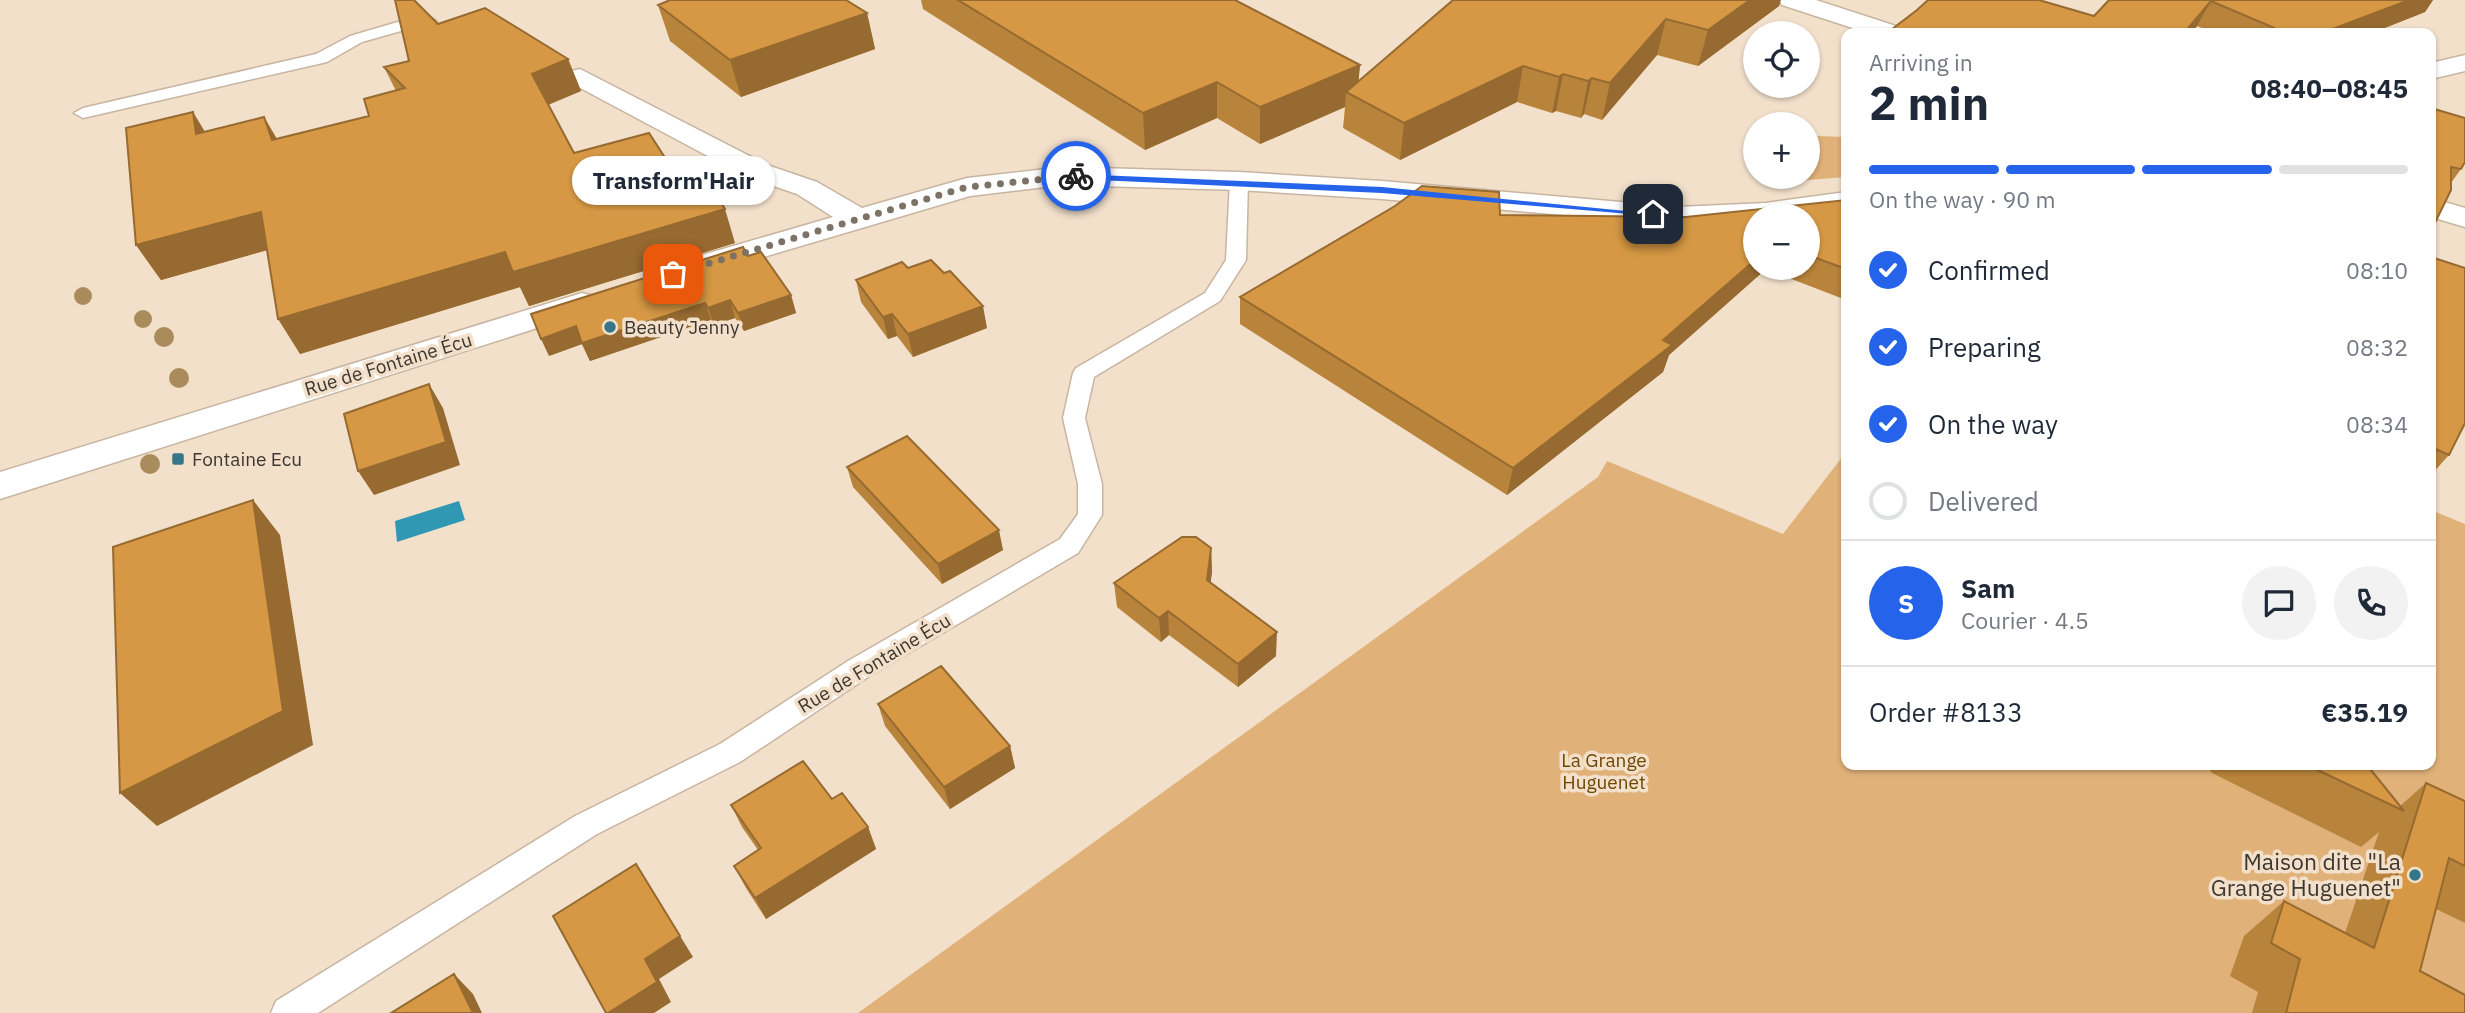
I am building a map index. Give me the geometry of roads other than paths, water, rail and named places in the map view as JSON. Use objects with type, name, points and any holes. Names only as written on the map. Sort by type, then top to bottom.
[{"type":"street","points":[[1791,0],[1878,28]]},
{"type":"street","points":[[2436,70],[2465,63]]},
{"type":"street","points":[[575,73],[757,172],[807,188],[856,218]]},
{"type":"street","points":[[673,274],[967,187],[1063,176],[1239,181],[1678,216],[1766,212],[1841,202]]},
{"type":"street","points":[[2436,209],[2465,218]]},
{"type":"street","name":"Rue de Fontaine Écu","points":[[0,486],[608,295]]},
{"type":"lane","points":[[83,113],[321,58],[356,39],[425,19],[436,30],[447,33]]},
{"type":"lane","name":"Rue de Fontaine Écu","points":[[288,1013],[586,825],[730,753],[858,669],[1069,546],[1090,515],[1090,484],[1074,418],[1076,398],[1084,373],[1213,297],[1236,260],[1239,181]]},
{"type":"water","points":[[459,501],[465,520],[397,542],[395,521]]},
{"type":"place","name":"Transform'Hair","points":[[673,274]]},
{"type":"place","name":"Beauty Jenny","points":[[610,327]]},
{"type":"place","name":"Fontaine Ecu","points":[[178,459]]},
{"type":"place","name":"Maison dite \"La Grange Huguenet\"","points":[[2415,875]]},
{"type":"park label","name":"La Grange Huguenet","points":[[1604,771]]}]
